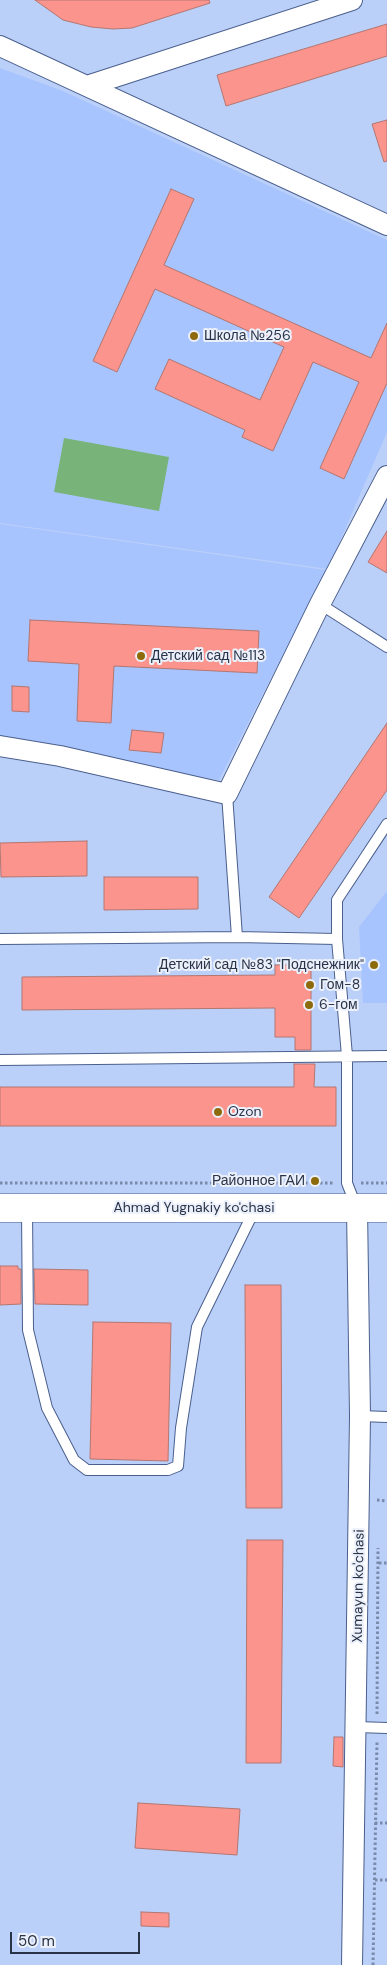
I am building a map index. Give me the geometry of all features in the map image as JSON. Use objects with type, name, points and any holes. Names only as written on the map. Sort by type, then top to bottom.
[{"type":"street","points":[[87,86],[352,0]]},
{"type":"street","points":[[0,46],[387,225]]},
{"type":"street","points":[[0,746],[60,756],[227,794],[320,604],[387,476]]},
{"type":"street","name":"Ahmad Yugnakiy ko'chasi","points":[[0,1208],[387,1208]]},
{"type":"street","name":"Xumayun ko'chasi","points":[[352,1965],[357,1727],[360,1416],[357,1208]]},
{"type":"lane","points":[[320,604],[387,647]]},
{"type":"lane","points":[[227,794],[237,937]]},
{"type":"lane","points":[[357,1208],[347,1183],[347,1056],[337,939],[337,900],[387,824]]},
{"type":"lane","points":[[0,939],[237,937],[337,939]]},
{"type":"lane","points":[[0,1060],[387,1056]]},
{"type":"lane","points":[[27,1208],[28,1330],[47,1408],[74,1460],[87,1470],[168,1470],[178,1466],[181,1428],[197,1327],[256,1208]]},
{"type":"lane","points":[[360,1416],[387,1417]]},
{"type":"lane","points":[[357,1727],[387,1728]]},
{"type":"path","points":[[0,1184],[387,1183]]},
{"type":"path","points":[[377,1500],[387,1500]]},
{"type":"path","points":[[379,1563],[387,1563]]},
{"type":"path","points":[[376,1823],[387,1823]]},
{"type":"path","points":[[375,1880],[387,1880]]},
{"type":"shaded area","name":"Школа №256","points":[[0,68],[63,91],[387,240],[387,432],[328,569],[0,523]]},
{"type":"shaded area","name":"Детский сад №113","points":[[0,524],[326,570],[219,780],[0,741]]},
{"type":"shaded area","name":"Детский сад №83 \"Подснежник\"","points":[[387,891],[387,1003],[363,1003],[359,927]]},
{"type":"green space","points":[[64,438],[169,457],[159,511],[54,492]]},
{"type":"building","points":[[35,0],[209,0],[210,3],[132,28],[113,29],[91,27],[63,20]]},
{"type":"building","points":[[387,24],[387,56],[226,106],[217,75]]},
{"type":"building","points":[[387,120],[387,161],[384,162],[372,124]]},
{"type":"building","points":[[171,189],[194,199],[164,265],[371,358],[387,323],[387,383],[344,479],[320,468],[359,382],[313,362],[273,451],[242,437],[245,430],[155,389],[169,359],[260,400],[284,347],[155,289],[117,372],[93,361]]},
{"type":"building","points":[[387,531],[387,573],[368,562]]},
{"type":"building","points":[[30,620],[259,631],[257,673],[114,666],[111,723],[77,721],[79,664],[28,661]]},
{"type":"building","points":[[12,686],[29,687],[29,712],[12,711]]},
{"type":"building","points":[[387,723],[387,790],[299,918],[269,897]]},
{"type":"building","points":[[132,730],[164,733],[161,753],[129,750]]},
{"type":"building","points":[[87,841],[87,876],[1,877],[0,843]]},
{"type":"building","points":[[104,877],[198,877],[198,909],[104,910]]},
{"type":"building","points":[[275,965],[311,965],[311,1050],[295,1050],[295,1037],[275,1037],[275,1008],[22,1010],[22,977],[275,975]]},
{"type":"building","points":[[294,1064],[315,1064],[314,1087],[336,1087],[336,1126],[0,1126],[0,1087],[294,1087]]},
{"type":"building","points":[[0,1266],[18,1266],[18,1269],[21,1269],[21,1304],[0,1305]]},
{"type":"building","points":[[34,1269],[88,1270],[88,1305],[35,1304]]},
{"type":"building","points":[[245,1285],[281,1285],[282,1508],[246,1508]]},
{"type":"building","points":[[93,1322],[171,1323],[168,1461],[90,1459]]},
{"type":"building","points":[[247,1540],[283,1540],[281,1763],[246,1763]]},
{"type":"building","points":[[334,1737],[343,1737],[343,1767],[333,1766]]},
{"type":"building","points":[[138,1803],[240,1809],[237,1855],[135,1848]]},
{"type":"building","points":[[141,1912],[169,1913],[169,1927],[141,1926]]},
{"type":"place","name":"Школа №256","points":[[194,336]]},
{"type":"place","name":"Детский сад №113","points":[[141,656]]},
{"type":"place","name":"Детский сад №83 \"Подснежник\"","points":[[374,965]]},
{"type":"place","name":"Гом-8","points":[[310,985]]},
{"type":"place","name":"6-гом","points":[[309,1005]]},
{"type":"place","name":"Ozon","points":[[218,1112]]},
{"type":"place","name":"Районное ГАИ","points":[[315,1181]]}]
